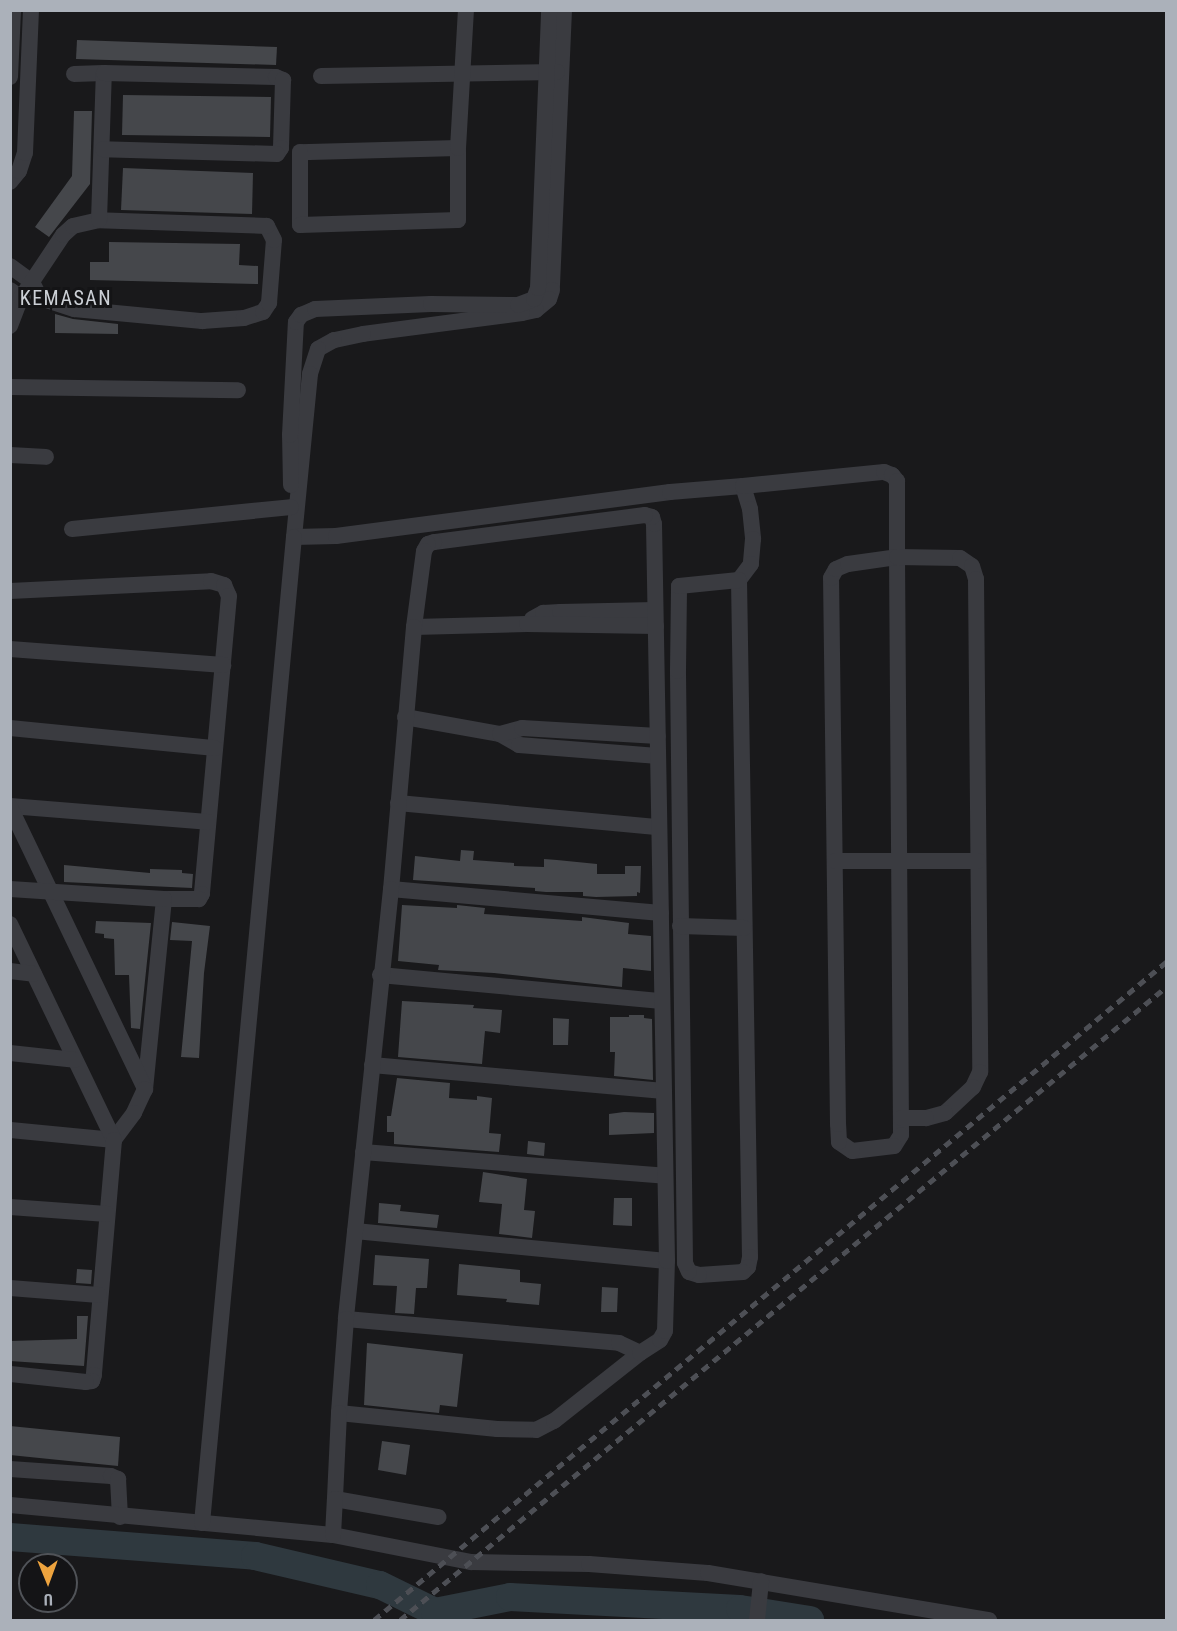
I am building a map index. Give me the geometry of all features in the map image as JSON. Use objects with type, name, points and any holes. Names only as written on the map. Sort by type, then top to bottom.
[{"type":"street","points":[[10,77],[13,10]]},
{"type":"street","points":[[10,183],[19,171],[25,153],[31,10]]},
{"type":"street","points":[[458,148],[300,152],[300,225],[458,220],[458,148],[466,10]]},
{"type":"street","points":[[294,512],[310,374],[318,349],[334,339],[536,310],[549,299],[552,290],[554,72],[549,10]]},
{"type":"street","points":[[202,1523],[294,537],[290,435],[296,322],[301,315],[315,309],[431,304],[518,305],[534,299],[538,288],[554,72],[564,10]]},
{"type":"street","points":[[321,76],[554,72]]},
{"type":"street","points":[[99,220],[104,73]]},
{"type":"street","points":[[74,74],[276,76],[283,81],[281,148],[277,154],[103,150]]},
{"type":"street","points":[[10,326],[16,294],[32,282],[63,235],[73,226],[99,220],[267,226],[274,240],[270,303],[263,312],[244,318],[202,321],[74,309],[40,298],[16,294]]},
{"type":"street","points":[[10,266],[32,282],[40,298]]},
{"type":"street","points":[[10,387],[238,390]]},
{"type":"street","points":[[10,455],[46,457]]},
{"type":"street","points":[[294,537],[336,536],[670,492],[884,472],[892,475],[897,481],[897,557],[901,1135],[894,1146],[852,1151],[839,1142],[831,578],[836,569],[848,564],[897,557],[960,558],[972,566],[976,579],[978,1080],[965,1097],[945,1113],[926,1118],[901,1118]]},
{"type":"street","points":[[739,580],[680,586],[680,926],[685,1263],[689,1272],[699,1275],[743,1272],[748,1267],[750,1257],[739,580],[751,564],[753,539],[750,509],[744,486]]},
{"type":"street","points":[[72,529],[294,512]]},
{"type":"street","points":[[333,1519],[339,1413],[346,1320],[391,889],[414,627],[424,551],[428,544],[645,514],[652,517],[654,524],[667,1261],[665,1331],[660,1340],[640,1353],[554,1421],[536,1430],[497,1429],[339,1413]]},
{"type":"street","points":[[10,591],[211,581],[224,585],[229,596],[199,899],[10,889]]},
{"type":"street","points":[[414,627],[656,618]]},
{"type":"street","points":[[10,649],[223,665]]},
{"type":"street","points":[[405,717],[500,734],[519,745],[658,756]]},
{"type":"street","points":[[10,728],[214,748]]},
{"type":"street","points":[[500,734],[522,728],[657,735]]},
{"type":"street","points":[[398,803],[659,827]]},
{"type":"street","points":[[10,807],[207,822]]},
{"type":"street","points":[[10,807],[145,1089]]},
{"type":"street","points":[[835,861],[978,861]]},
{"type":"street","points":[[391,889],[661,913]]},
{"type":"street","points":[[10,1374],[92,1381],[114,1140],[134,1113],[145,1089],[165,899]]},
{"type":"street","points":[[10,924],[114,1140]]},
{"type":"street","points":[[680,926],[744,928]]},
{"type":"street","points":[[10,971],[34,974]]},
{"type":"street","points":[[381,975],[662,1001]]},
{"type":"street","points":[[10,1053],[75,1060]]},
{"type":"street","points":[[372,1065],[664,1091]]},
{"type":"street","points":[[10,1130],[114,1140]]},
{"type":"street","points":[[363,1152],[665,1176]]},
{"type":"street","points":[[10,1207],[107,1214]]},
{"type":"street","points":[[355,1231],[667,1261]]},
{"type":"street","points":[[10,1288],[99,1295]]},
{"type":"street","points":[[346,1320],[619,1343],[640,1353]]},
{"type":"street","points":[[10,1469],[111,1476],[118,1479],[120,1507]]},
{"type":"street","points":[[10,1505],[120,1507],[202,1523],[438,1517]]},
{"type":"street","points":[[333,1519],[471,1562],[589,1564],[708,1573],[990,1620]]},
{"type":"street","points":[[757,1620],[760,1581]]},
{"type":"building","points":[[77,40],[277,47],[276,65],[76,59]]},
{"type":"building","points":[[123,95],[271,97],[270,137],[122,135]]},
{"type":"building","points":[[74,111],[92,111],[90,184],[49,237],[35,227],[72,176]]},
{"type":"building","points":[[123,168],[253,173],[252,214],[121,210]]},
{"type":"building","points":[[109,242],[240,244],[239,265],[258,266],[258,284],[90,280],[90,262],[109,262]]},
{"type":"building","points":[[55,314],[73,319],[118,324],[118,334],[55,333]]},
{"type":"building","points":[[461,850],[474,851],[473,860],[514,863],[514,866],[544,867],[544,859],[597,864],[597,874],[625,874],[625,866],[641,866],[640,893],[637,892],[637,896],[596,897],[583,896],[583,892],[546,892],[535,891],[535,888],[413,880],[415,856],[460,861]]},
{"type":"building","points":[[64,865],[150,873],[150,869],[182,870],[182,873],[193,874],[192,888],[64,882]]},
{"type":"building","points":[[402,905],[457,908],[457,905],[485,908],[484,914],[582,921],[582,917],[629,923],[628,934],[651,936],[651,971],[623,968],[622,987],[494,973],[438,970],[439,965],[398,961]]},
{"type":"building","points":[[96,921],[151,923],[140,1029],[131,1028],[129,975],[115,975],[114,939],[104,938],[104,934],[95,933]]},
{"type":"building","points":[[172,922],[210,926],[204,973],[199,1058],[181,1057],[192,941],[170,940]]},
{"type":"building","points":[[402,1001],[474,1005],[473,1008],[502,1010],[500,1033],[485,1031],[482,1064],[398,1057]]},
{"type":"building","points":[[629,1015],[644,1015],[644,1018],[652,1019],[653,1080],[614,1076],[615,1052],[610,1052],[610,1017],[629,1017]]},
{"type":"building","points":[[553,1018],[569,1019],[568,1045],[553,1045]]},
{"type":"building","points":[[397,1078],[450,1083],[449,1098],[477,1100],[477,1096],[492,1098],[489,1133],[501,1134],[499,1152],[394,1144],[394,1132],[387,1132],[387,1116],[391,1116]]},
{"type":"building","points":[[654,1113],[654,1133],[609,1135],[609,1114]]},
{"type":"building","points":[[528,1141],[545,1143],[544,1156],[527,1154]]},
{"type":"building","points":[[483,1172],[527,1179],[524,1210],[535,1211],[532,1238],[499,1234],[502,1204],[479,1202]]},
{"type":"building","points":[[614,1198],[632,1198],[632,1226],[613,1225]]},
{"type":"building","points":[[379,1203],[401,1205],[400,1211],[439,1215],[437,1228],[378,1223]]},
{"type":"building","points":[[375,1255],[429,1259],[427,1288],[416,1288],[414,1314],[395,1313],[397,1286],[373,1285]]},
{"type":"building","points":[[459,1264],[520,1270],[520,1282],[541,1284],[539,1305],[506,1302],[507,1299],[457,1295]]},
{"type":"building","points":[[77,1269],[92,1270],[91,1284],[76,1283]]},
{"type":"building","points":[[602,1287],[618,1288],[617,1312],[601,1312]]},
{"type":"building","points":[[77,1316],[88,1316],[84,1366],[10,1361],[10,1341],[77,1339]]},
{"type":"building","points":[[367,1343],[463,1354],[457,1407],[440,1405],[439,1413],[364,1405]]},
{"type":"building","points":[[10,1426],[120,1437],[118,1466],[10,1455]]},
{"type":"building","points":[[382,1441],[410,1445],[406,1475],[378,1470]]},
{"type":"waterway","points":[[10,1537],[255,1556],[380,1585],[435,1612],[510,1597],[740,1609],[810,1620]]},
{"type":"railway","points":[[374,1620],[1166,962]]},
{"type":"railway","points":[[400,1620],[1166,987]]},
{"type":"district","name":"KEMASAN","points":[[66,298]]}]
